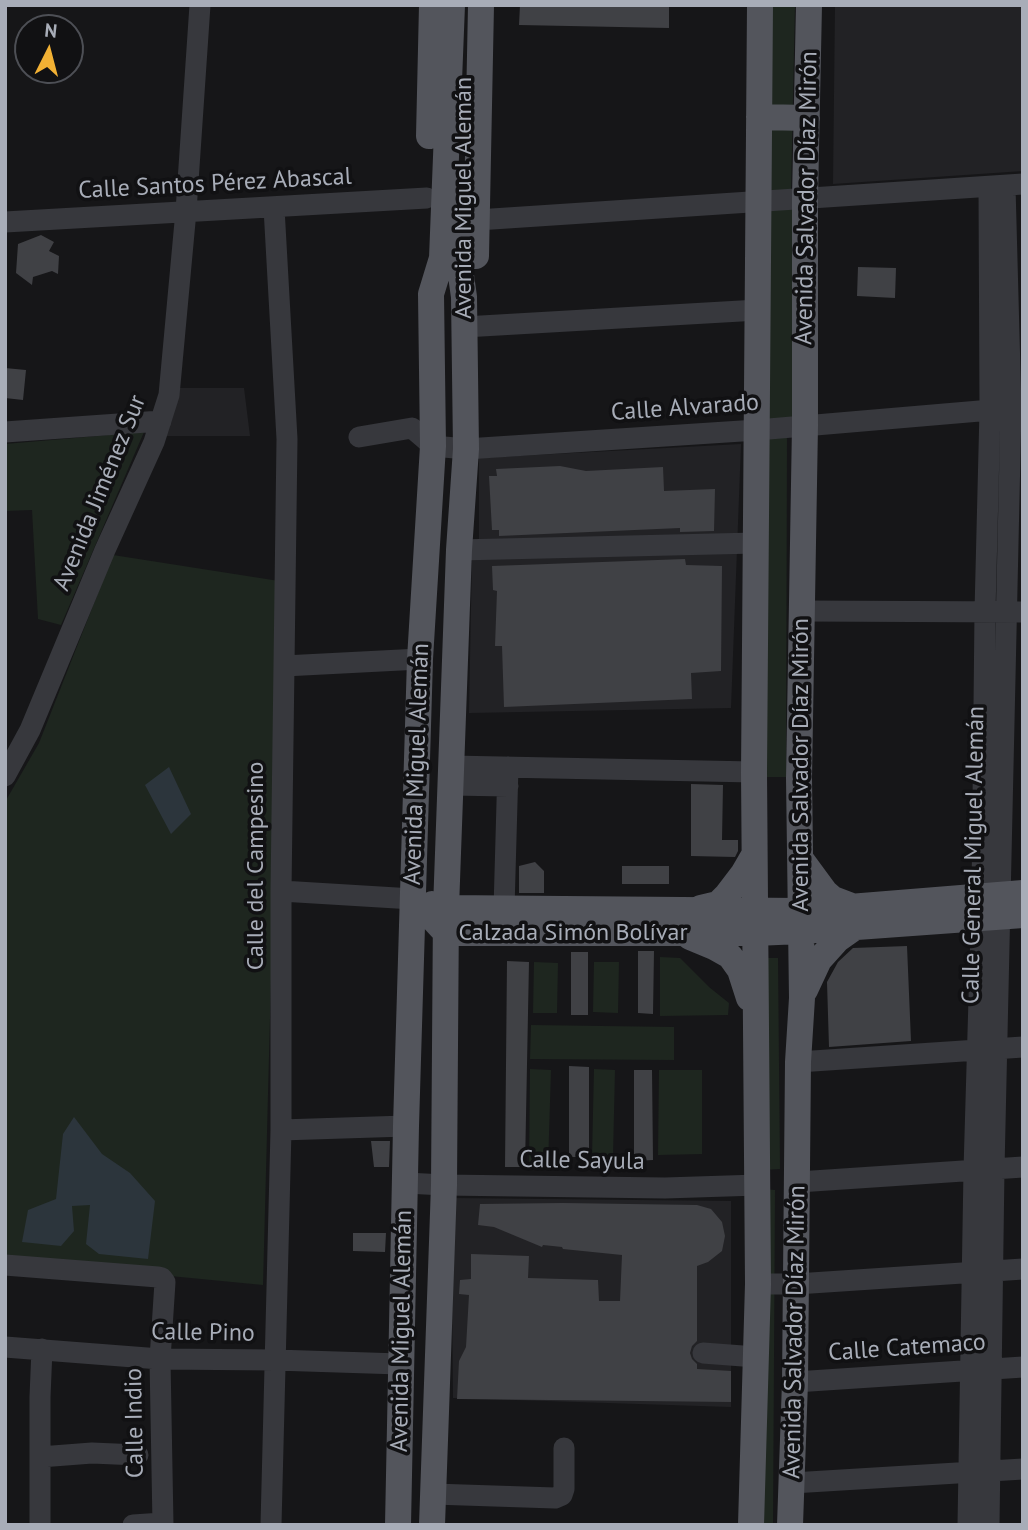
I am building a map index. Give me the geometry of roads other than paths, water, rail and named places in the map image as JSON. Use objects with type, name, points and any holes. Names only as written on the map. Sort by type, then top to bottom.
[{"type":"main road","points":[[430,294],[426,261],[432,5]]},
{"type":"main road","name":"Avenida Miguel Alemán","points":[[398,1525],[419,659],[433,446],[430,294],[442,258],[452,5]]},
{"type":"main road","name":"Avenida Miguel Alemán","points":[[432,1525],[444,1185],[446,920],[459,550],[466,449],[464,297],[459,261],[464,5]]},
{"type":"main road","points":[[464,297],[476,272],[481,5]]},
{"type":"main road","name":"Avenida Salvador Díaz Mirón","points":[[751,1525],[758,1284],[754,772],[760,5]]},
{"type":"main road","name":"Avenida Salvador Díaz Mirón","points":[[790,1525],[795,1382],[798,1062],[802,998],[799,778],[809,5]]},
{"type":"main road","points":[[759,117],[807,118]]},
{"type":"main road","points":[[692,911],[718,904],[743,874],[754,855]]},
{"type":"main road","points":[[800,858],[825,892],[854,917],[819,960],[802,998]]},
{"type":"main road","name":"Calzada Simón Bolívar","points":[[413,899],[446,920],[671,933],[754,922],[1001,906]]},
{"type":"main road","name":"Calzada Simón Bolívar","points":[[446,920],[504,909],[692,911],[754,922]]},
{"type":"main road","points":[[671,933],[696,939],[730,956],[740,970],[755,1017]]},
{"type":"main road","points":[[404,1240],[441,1242]]},
{"type":"street","name":"Avenida Jiménez Sur","points":[[5,776],[30,730],[153,442],[169,395],[186,211],[200,5]]},
{"type":"street","points":[[477,220],[1005,186]]},
{"type":"street","name":"Calle General Miguel Alemán","points":[[968,1525],[979,1472],[987,1050],[1001,906],[1008,409],[1005,186]]},
{"type":"street","name":"Calle Santos Pérez Abascal","points":[[5,222],[427,198]]},
{"type":"street","name":"Calle del Campesino","points":[[271,1525],[281,1130],[287,439],[274,208]]},
{"type":"street","points":[[464,327],[758,310]]},
{"type":"street","name":"Calle Alvarado","points":[[359,437],[412,428],[433,446],[466,449],[757,430],[1008,409]]},
{"type":"street","points":[[5,432],[161,421]]},
{"type":"street","points":[[459,550],[756,543]]},
{"type":"street","points":[[802,611],[1004,611]]},
{"type":"street","points":[[284,666],[419,659]]},
{"type":"street","points":[[451,775],[508,777],[754,772]]},
{"type":"street","points":[[504,909],[508,777]]},
{"type":"street","points":[[281,891],[413,899]]},
{"type":"street","points":[[798,1062],[1023,1047]]},
{"type":"street","points":[[281,1130],[406,1126]]},
{"type":"street","points":[[798,1182],[1023,1167]]},
{"type":"street","name":"Calle Sayula","points":[[406,1183],[665,1188],[758,1185]]},
{"type":"street","name":"Calle Indio","points":[[5,1265],[158,1277],[165,1282],[160,1359],[163,1524]]},
{"type":"street","points":[[758,1284],[1023,1269]]},
{"type":"street","name":"Calle Pino","points":[[5,1347],[160,1359],[400,1364]]},
{"type":"street","points":[[40,1525],[42,1349]]},
{"type":"street","points":[[703,1353],[755,1357]]},
{"type":"street","name":"Calle Catemaco","points":[[795,1382],[1023,1367]]},
{"type":"street","points":[[433,1494],[562,1495],[564,1448]]},
{"type":"street","points":[[40,1457],[92,1453],[138,1455]]},
{"type":"street","points":[[792,1483],[1023,1469]]},
{"type":"street","name":"Calle General Miguel Alemán","points":[[979,1472],[989,1525]]},
{"type":"street","points":[[133,1525],[163,1524]]}]
